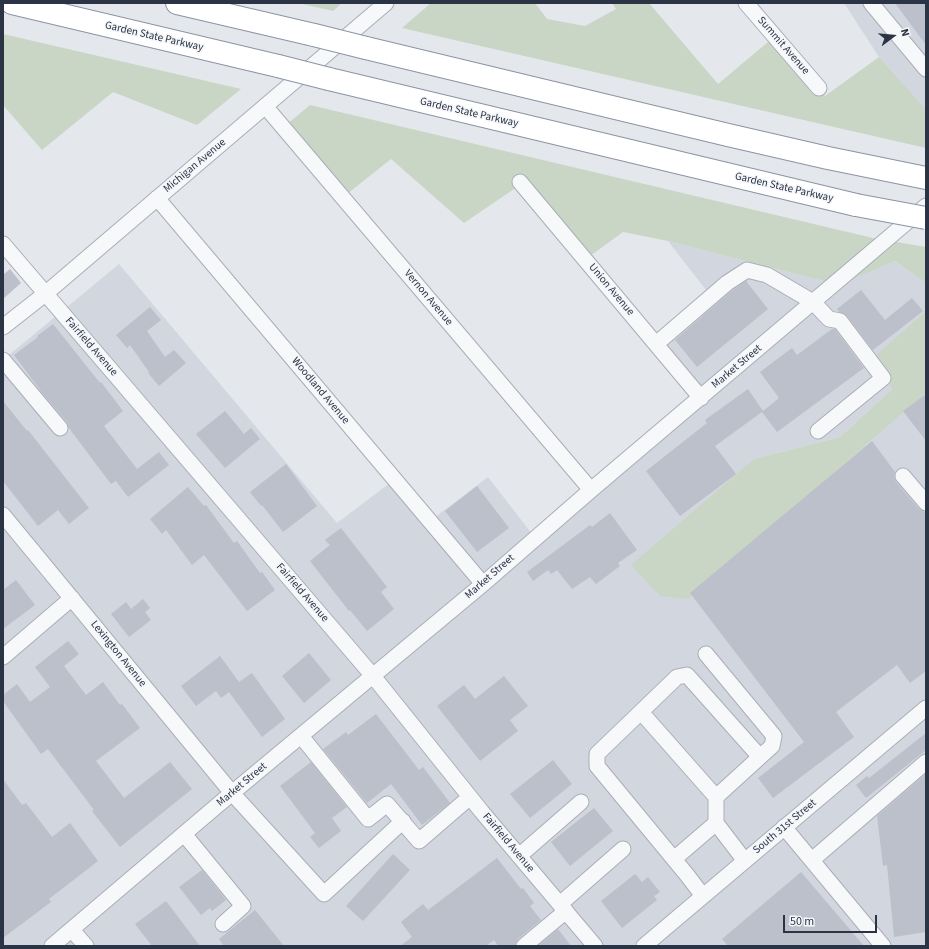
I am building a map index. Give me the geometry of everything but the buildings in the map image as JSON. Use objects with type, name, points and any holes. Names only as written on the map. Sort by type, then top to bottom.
[{"type":"highway","name":"Garden State Parkway","points":[[12,3],[856,205],[926,218]]},
{"type":"highway","points":[[177,3],[735,136],[926,178]]},
{"type":"street","name":"Michigan Avenue","points":[[3,327],[45,294],[386,3]]},
{"type":"street","name":"Summit Avenue","points":[[746,3],[819,88]]},
{"type":"street","points":[[871,3],[926,69]]},
{"type":"street","name":"Vernon Avenue","points":[[265,106],[592,490]]},
{"type":"street","name":"Union Avenue","points":[[520,182],[701,398]]},
{"type":"street","name":"Woodland Avenue","points":[[157,198],[483,584]]},
{"type":"street","name":"Market Street","points":[[52,946],[232,793],[483,584],[926,206]]},
{"type":"street","name":"Fairfield Avenue","points":[[3,244],[373,676],[470,797],[595,946]]},
{"type":"street","points":[[656,344],[727,283],[747,270],[767,275],[813,302],[829,319],[840,322],[883,378],[818,431]]},
{"type":"street","points":[[3,360],[60,428]]},
{"type":"street","points":[[903,476],[926,503]]},
{"type":"street","name":"Lexington Avenue","points":[[3,515],[232,793],[324,894],[403,821]]},
{"type":"street","points":[[3,657],[72,598]]},
{"type":"street","points":[[706,654],[774,736],[772,746],[716,797]]},
{"type":"street","points":[[703,896],[597,766],[597,754],[677,677],[687,674],[760,757]]},
{"type":"street","name":"South 31st Street","points":[[644,946],[926,708]]},
{"type":"street","points":[[641,712],[716,797],[716,823],[745,861]]},
{"type":"street","points":[[301,736],[368,819],[388,804],[419,841],[470,797]]},
{"type":"street","points":[[812,860],[926,762]]},
{"type":"street","points":[[519,856],[582,802]]},
{"type":"street","points":[[674,859],[716,823]]},
{"type":"street","points":[[784,827],[883,946]]},
{"type":"street","points":[[184,834],[243,906],[223,924]]},
{"type":"street","points":[[524,946],[623,849]]},
{"type":"street","points":[[72,930],[86,946]]},
{"type":"shaded area","points":[[844,3],[926,3],[926,109],[879,57]]},
{"type":"shaded area","points":[[668,241],[839,285],[895,261],[926,283],[926,311],[875,357],[892,389],[840,437],[754,459],[689,599],[926,393],[926,946],[3,946],[3,360],[119,264],[337,523],[394,480],[430,521],[488,477],[536,539],[702,399],[651,340],[706,290]]},
{"type":"green space","points":[[298,3],[342,3],[333,11]]},
{"type":"green space","points":[[431,3],[535,3],[547,19],[585,26],[616,9],[612,3],[649,3],[718,84],[774,37],[825,96],[879,57],[926,109],[926,148],[402,28]]},
{"type":"green space","points":[[3,34],[241,89],[197,125],[113,92],[42,150],[3,105]]},
{"type":"green space","points":[[310,105],[873,238],[926,247],[926,283],[895,261],[839,285],[668,241],[623,232],[586,259],[517,187],[464,223],[391,159],[342,198],[280,130]]},
{"type":"green space","points":[[926,311],[926,393],[689,599],[660,596],[631,565],[754,459],[840,437],[892,389],[874,357]]}]
